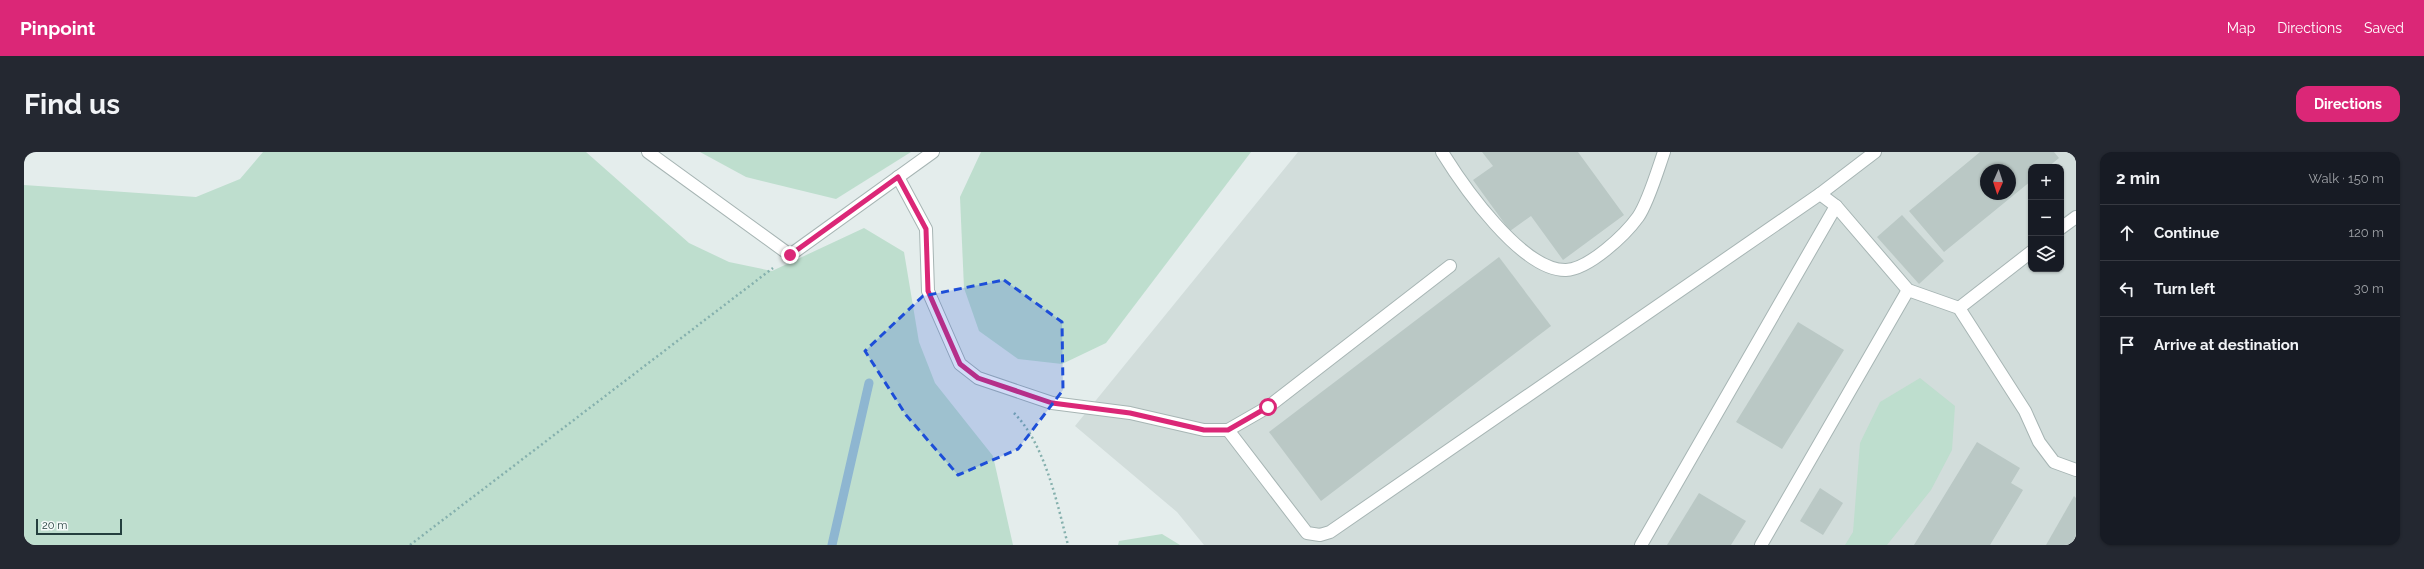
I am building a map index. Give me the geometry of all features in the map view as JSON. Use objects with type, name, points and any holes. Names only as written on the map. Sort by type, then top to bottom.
[{"type":"lane","points":[[648,152],[790,255],[933,152]]},
{"type":"lane","points":[[1442,152],[1486,215],[1524,252],[1548,267],[1566,270],[1578,267],[1598,255],[1616,241],[1639,216],[1664,152]]},
{"type":"lane","points":[[1228,430],[1306,533],[1320,535],[1330,532],[1820,194],[1875,152]]},
{"type":"lane","points":[[898,177],[926,229],[928,291],[960,364],[978,378],[1052,403],[1130,413],[1204,430],[1228,430],[1268,407],[1450,266]]},
{"type":"lane","points":[[1820,194],[1836,206],[1908,290],[1959,308],[2025,411],[2040,442],[2054,462],[2076,470]]},
{"type":"lane","points":[[1641,545],[1836,206]]},
{"type":"lane","points":[[2064,226],[2076,217]]},
{"type":"lane","points":[[1959,308],[2028,254]]},
{"type":"lane","points":[[1761,545],[1908,290]]},
{"type":"path","points":[[410,545],[790,255]]},
{"type":"path","points":[[1011,411],[1022,422],[1049,474],[1068,545]]},
{"type":"highlighted area","points":[[1004,280],[1062,322],[1063,390],[1018,449],[958,475],[906,415],[865,351],[923,296]]},
{"type":"shaded area","points":[[1298,152],[2076,152],[2076,545],[1204,545],[1177,512],[1075,426]]},
{"type":"green space","points":[[263,152],[586,152],[689,243],[729,262],[772,271],[864,228],[904,252],[919,342],[935,383],[993,456],[1013,545],[24,545],[24,185],[196,197],[240,179]]},
{"type":"green space","points":[[700,152],[911,152],[836,199],[746,177]]},
{"type":"green space","points":[[981,152],[1251,152],[1106,343],[1062,364],[1018,359],[979,331],[964,288],[960,197]]},
{"type":"green space","points":[[1920,378],[1955,406],[1952,450],[1931,490],[1887,545],[1845,545],[1853,532],[1860,443],[1880,402]]},
{"type":"green space","points":[[1162,534],[1180,545],[1118,545],[1119,541]]},
{"type":"building","points":[[1482,152],[1578,152],[1624,215],[1563,260],[1531,216],[1510,231],[1473,180],[1493,166]]},
{"type":"building","points":[[1980,152],[2054,152],[2059,158],[2052,164],[2028,164],[2028,183],[2016,193],[2016,164],[1980,164],[1980,200],[2008,200],[1944,252],[1909,211]]},
{"type":"building","points":[[1902,215],[1944,261],[1919,284],[1877,237]]},
{"type":"building","points":[[1499,257],[1551,326],[1321,501],[1269,432]]},
{"type":"building","points":[[1798,322],[1844,350],[1782,449],[1736,422]]},
{"type":"building","points":[[1977,442],[2020,468],[2011,483],[2023,490],[1990,545],[1914,545]]},
{"type":"building","points":[[1820,488],[1843,503],[1823,535],[1800,521]]},
{"type":"building","points":[[1699,493],[1746,521],[1731,545],[1667,545]]},
{"type":"building","points":[[2074,496],[2076,498],[2076,545],[2046,545]]},
{"type":"waterway","points":[[832,545],[869,383]]},
{"type":"route","points":[[790,255],[898,177],[926,229],[928,291],[960,364],[978,378],[1052,403],[1130,413],[1204,430],[1228,430],[1268,407]]}]
